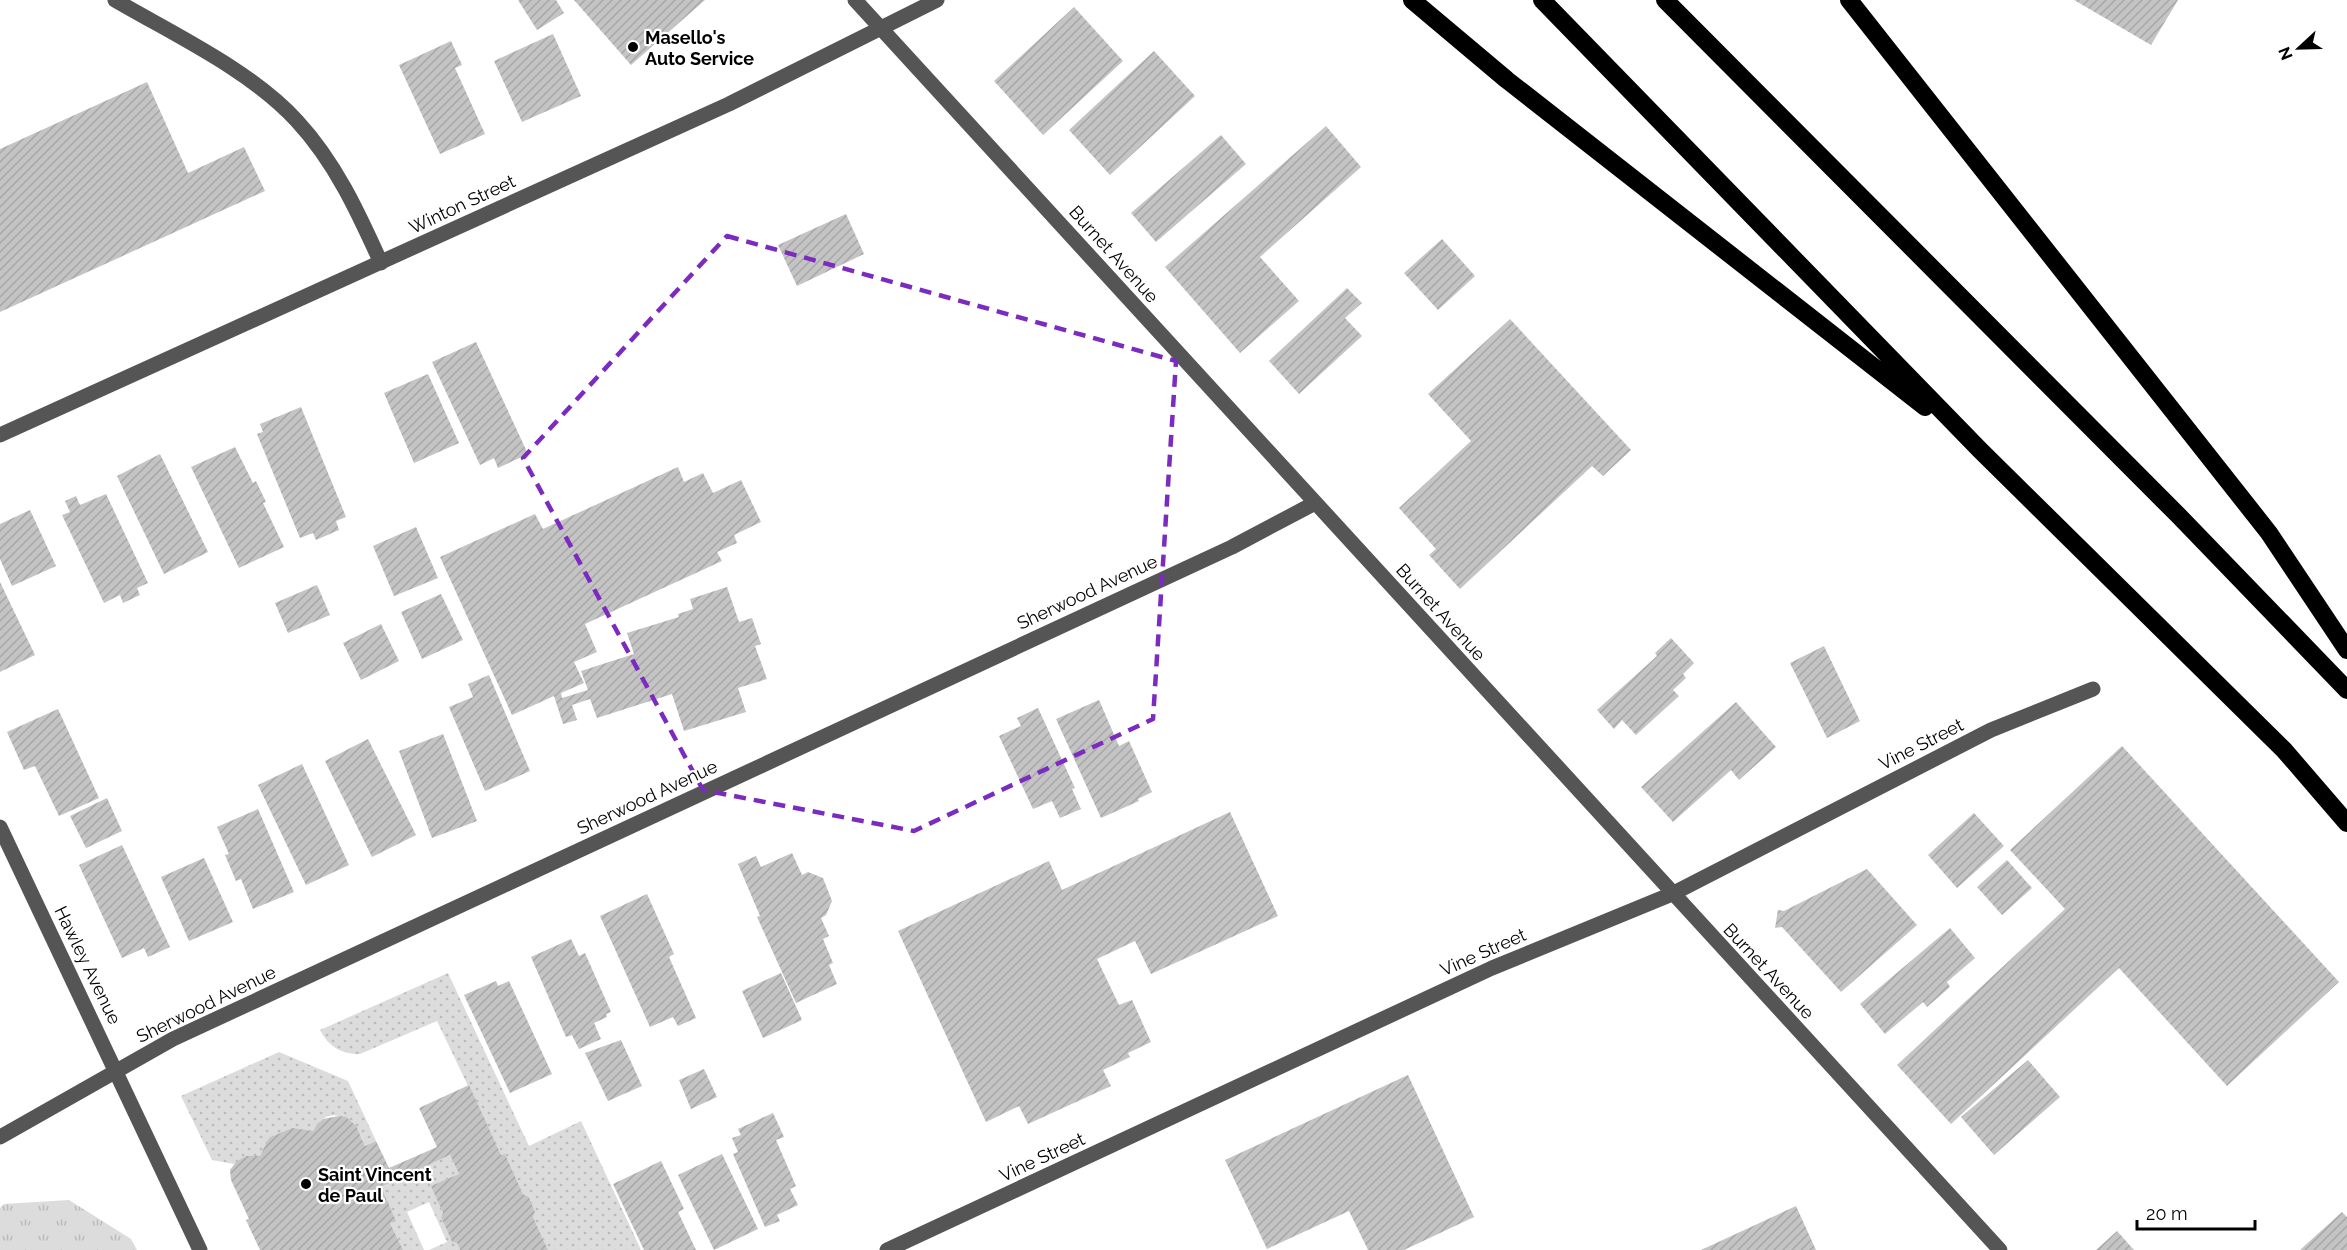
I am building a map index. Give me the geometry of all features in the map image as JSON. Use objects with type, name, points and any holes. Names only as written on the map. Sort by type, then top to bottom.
[{"type":"highway","points":[[1412,0],[1508,80],[1980,450]]},
{"type":"highway","points":[[1542,0],[1980,450],[2284,750],[2347,822]]},
{"type":"highway","points":[[1665,0],[2179,516],[2347,690]]},
{"type":"highway","points":[[1849,0],[2269,533],[2347,650]]},
{"type":"street","points":[[115,0],[228,66],[263,91],[297,121],[346,188],[381,262]]},
{"type":"street","name":"Burnet Avenue","points":[[855,0],[2000,1250]]},
{"type":"street","name":"Winton Street","points":[[0,435],[729,104],[937,0]]},
{"type":"street","name":"Sherwood Avenue","points":[[0,1137],[173,1039],[1232,547],[1315,503]]},
{"type":"street","name":"Vine Street","points":[[887,1250],[1492,968],[1672,894],[1991,730],[2093,689]]},
{"type":"street","name":"Hawley Avenue","points":[[0,827],[117,1070],[200,1250]]},
{"type":"highlighted area","points":[[727,236],[1176,361],[1153,719],[914,831],[703,790],[523,458]]},
{"type":"green space","points":[[448,973],[529,1146],[581,1121],[641,1250],[548,1250],[533,1217],[535,1212],[529,1197],[523,1194],[505,1154],[501,1155],[437,1021],[360,1054],[347,1053],[336,1048],[327,1041],[320,1030]]},
{"type":"green space","points":[[279,1052],[348,1081],[376,1141],[365,1146],[356,1128],[342,1117],[335,1115],[320,1122],[313,1131],[270,1138],[260,1156],[246,1156],[234,1164],[212,1160],[181,1096]]},
{"type":"green space","points":[[450,1155],[459,1174],[432,1187],[452,1242],[457,1243],[460,1250],[429,1250],[447,1242],[429,1202],[407,1212],[424,1250],[403,1250],[390,1223],[381,1187]]},
{"type":"green space","points":[[69,1200],[131,1239],[137,1250],[0,1250],[0,1208],[4,1204]]},
{"type":"building","points":[[518,0],[556,0],[564,13],[537,30]]},
{"type":"building","name":"Masello's Auto Service","points":[[574,0],[705,0],[631,65]]},
{"type":"building","points":[[2074,0],[2178,0],[2151,45]]},
{"type":"building","points":[[1074,7],[1123,61],[1043,135],[994,81]]},
{"type":"building","points":[[553,34],[581,96],[522,122],[494,61]]},
{"type":"building","points":[[451,41],[462,65],[455,68],[485,134],[440,154],[399,65]]},
{"type":"building","points":[[1154,51],[1195,96],[1110,175],[1069,130]]},
{"type":"building","points":[[147,82],[188,173],[244,147],[265,191],[0,312],[0,149]]},
{"type":"building","points":[[1326,126],[1361,167],[1260,257],[1299,301],[1240,353],[1165,267]]},
{"type":"building","points":[[1221,135],[1246,164],[1156,242],[1131,213]]},
{"type":"building","points":[[846,214],[864,254],[797,286],[778,245]]},
{"type":"building","points":[[1442,239],[1475,276],[1438,310],[1404,273]]},
{"type":"building","points":[[1347,288],[1362,303],[1345,318],[1362,336],[1299,394],[1269,361]]},
{"type":"building","points":[[1510,319],[1631,450],[1603,476],[1592,466],[1460,589],[1429,555],[1436,549],[1399,508],[1471,441],[1428,394]]},
{"type":"building","points":[[476,342],[528,454],[498,468],[494,458],[480,465],[432,362]]},
{"type":"building","points":[[428,374],[459,443],[414,463],[384,393]]},
{"type":"building","points":[[301,407],[346,517],[336,521],[339,530],[316,540],[313,533],[300,538],[257,434],[263,432],[260,424]]},
{"type":"building","points":[[235,447],[253,483],[256,481],[266,502],[263,503],[284,547],[239,568],[191,467]]},
{"type":"building","points":[[160,454],[208,552],[164,574],[117,476]]},
{"type":"building","points":[[678,467],[684,482],[703,473],[713,493],[741,480],[761,522],[734,535],[737,543],[717,552],[722,561],[585,624],[597,652],[574,662],[584,683],[561,693],[562,698],[588,690],[581,671],[634,654],[627,633],[679,617],[678,614],[693,609],[690,599],[727,587],[739,622],[752,618],[761,644],[755,646],[767,679],[738,688],[746,712],[684,731],[672,694],[597,718],[590,699],[572,705],[577,720],[563,724],[554,696],[512,715],[440,557],[535,514],[543,529]]},
{"type":"building","points":[[106,494],[148,583],[137,588],[140,595],[123,603],[120,595],[104,603],[62,515],[70,512],[65,501],[76,496],[80,505]]},
{"type":"building","points":[[30,510],[56,566],[12,586],[0,559],[0,524]]},
{"type":"building","points":[[416,527],[438,578],[394,596],[373,546]]},
{"type":"building","points":[[0,582],[35,655],[0,672]]},
{"type":"building","points":[[317,585],[330,615],[288,633],[275,603]]},
{"type":"building","points":[[441,594],[463,640],[422,659],[401,612]]},
{"type":"building","points":[[381,624],[399,661],[361,680],[343,643]]},
{"type":"building","points":[[1671,638],[1694,663],[1683,674],[1686,678],[1673,690],[1679,696],[1636,735],[1622,720],[1614,729],[1597,710],[1657,656],[1655,653]]},
{"type":"building","points":[[1824,646],[1860,721],[1827,738],[1790,663]]},
{"type":"building","points":[[489,675],[530,771],[485,791],[449,707],[473,697],[468,684]]},
{"type":"building","points":[[1099,700],[1119,746],[1129,741],[1152,792],[1138,799],[1139,801],[1101,818],[1056,719]]},
{"type":"building","points":[[1736,702],[1776,747],[1739,780],[1731,770],[1673,822],[1641,787]]},
{"type":"building","points":[[1038,708],[1075,788],[1072,789],[1081,809],[1060,818],[1052,801],[1033,809],[999,736],[1021,726],[1017,718]]},
{"type":"building","points":[[58,709],[99,798],[59,816],[35,766],[24,770],[7,732]]},
{"type":"building","points":[[443,734],[477,821],[432,838],[399,751]]},
{"type":"building","points":[[368,739],[416,835],[372,857],[325,761]]},
{"type":"building","points":[[2122,746],[2339,982],[2227,1086],[2119,968],[1951,1124],[1897,1065],[2065,909],[2010,850]]},
{"type":"building","points":[[302,764],[349,865],[306,885],[258,785]]},
{"type":"building","points":[[107,798],[122,831],[86,848],[70,816]]},
{"type":"building","points":[[258,809],[294,892],[253,909],[241,879],[236,881],[225,855],[229,854],[217,827]]},
{"type":"building","points":[[1230,812],[1278,916],[1151,974],[1135,941],[1097,959],[1119,1005],[1132,1000],[1151,1042],[1128,1053],[1130,1057],[1103,1070],[1111,1086],[1028,1124],[1019,1106],[986,1122],[898,931],[1049,861],[1062,890]]},
{"type":"building","points":[[1974,813],[2004,846],[1957,888],[1928,855]]},
{"type":"building","points":[[122,845],[170,947],[148,957],[144,948],[122,958],[79,865]]},
{"type":"building","points":[[792,853],[802,875],[808,872],[823,878],[832,901],[826,915],[821,918],[829,936],[823,939],[833,963],[829,965],[837,984],[796,1003],[757,917],[760,916],[738,864],[756,856],[761,867]]},
{"type":"building","points":[[204,858],[233,922],[189,941],[161,877]]},
{"type":"building","points":[[2007,860],[2032,888],[2002,915],[1977,887]]},
{"type":"building","points":[[1867,869],[1917,925],[1841,992],[1782,927],[1775,928],[1778,910],[1784,911]]},
{"type":"building","points":[[647,894],[674,954],[669,957],[696,1018],[678,1026],[673,1017],[650,1027],[600,916]]},
{"type":"building","points":[[1950,928],[1975,958],[1947,982],[1950,987],[1927,1007],[1923,1002],[1885,1034],[1860,1004]]},
{"type":"building","points":[[571,939],[579,956],[585,953],[611,1012],[606,1014],[607,1017],[594,1023],[601,1039],[579,1049],[572,1035],[566,1037],[531,957]]},
{"type":"building","points":[[781,973],[802,1020],[763,1038],[742,991]]},
{"type":"building","points":[[496,981],[498,986],[509,981],[552,1074],[510,1093],[464,995]]},
{"type":"building","points":[[621,1040],[642,1086],[608,1101],[585,1053]]},
{"type":"building","points":[[2028,1060],[2060,1097],[1994,1155],[1961,1117]]},
{"type":"building","points":[[704,1069],[717,1097],[691,1109],[679,1080]]},
{"type":"building","points":[[1408,1075],[1474,1217],[1404,1250],[1368,1250],[1349,1211],[1267,1249],[1225,1160]]},
{"type":"building","points":[[469,1085],[501,1155],[505,1154],[523,1194],[529,1197],[535,1212],[533,1217],[548,1250],[460,1250],[457,1243],[452,1242],[431,1186],[459,1174],[450,1155],[381,1187],[396,1221],[390,1223],[403,1250],[260,1250],[231,1180],[230,1170],[236,1162],[246,1156],[260,1156],[269,1138],[292,1128],[313,1131],[323,1119],[339,1116],[346,1117],[356,1126],[365,1146],[376,1141],[389,1168],[437,1147],[419,1108]]},
{"type":"building","points":[[773,1113],[784,1137],[776,1140],[796,1186],[790,1189],[798,1205],[777,1215],[780,1221],[765,1227],[733,1154],[738,1152],[732,1138],[741,1135],[738,1129]]},
{"type":"building","points":[[722,1154],[758,1229],[714,1250],[678,1175]]},
{"type":"building","points":[[661,1161],[684,1209],[678,1212],[696,1250],[644,1250],[613,1184]]},
{"type":"building","points":[[1796,1206],[1816,1250],[1701,1250]]},
{"type":"building","points":[[2342,1212],[2347,1217],[2347,1250],[2300,1250]]},
{"type":"building","points":[[2117,1231],[2134,1250],[2096,1250]]},
{"type":"place","name":"Masello's Auto Service","points":[[633,47]]},
{"type":"place","name":"Saint Vincent de Paul","points":[[306,1184]]}]
